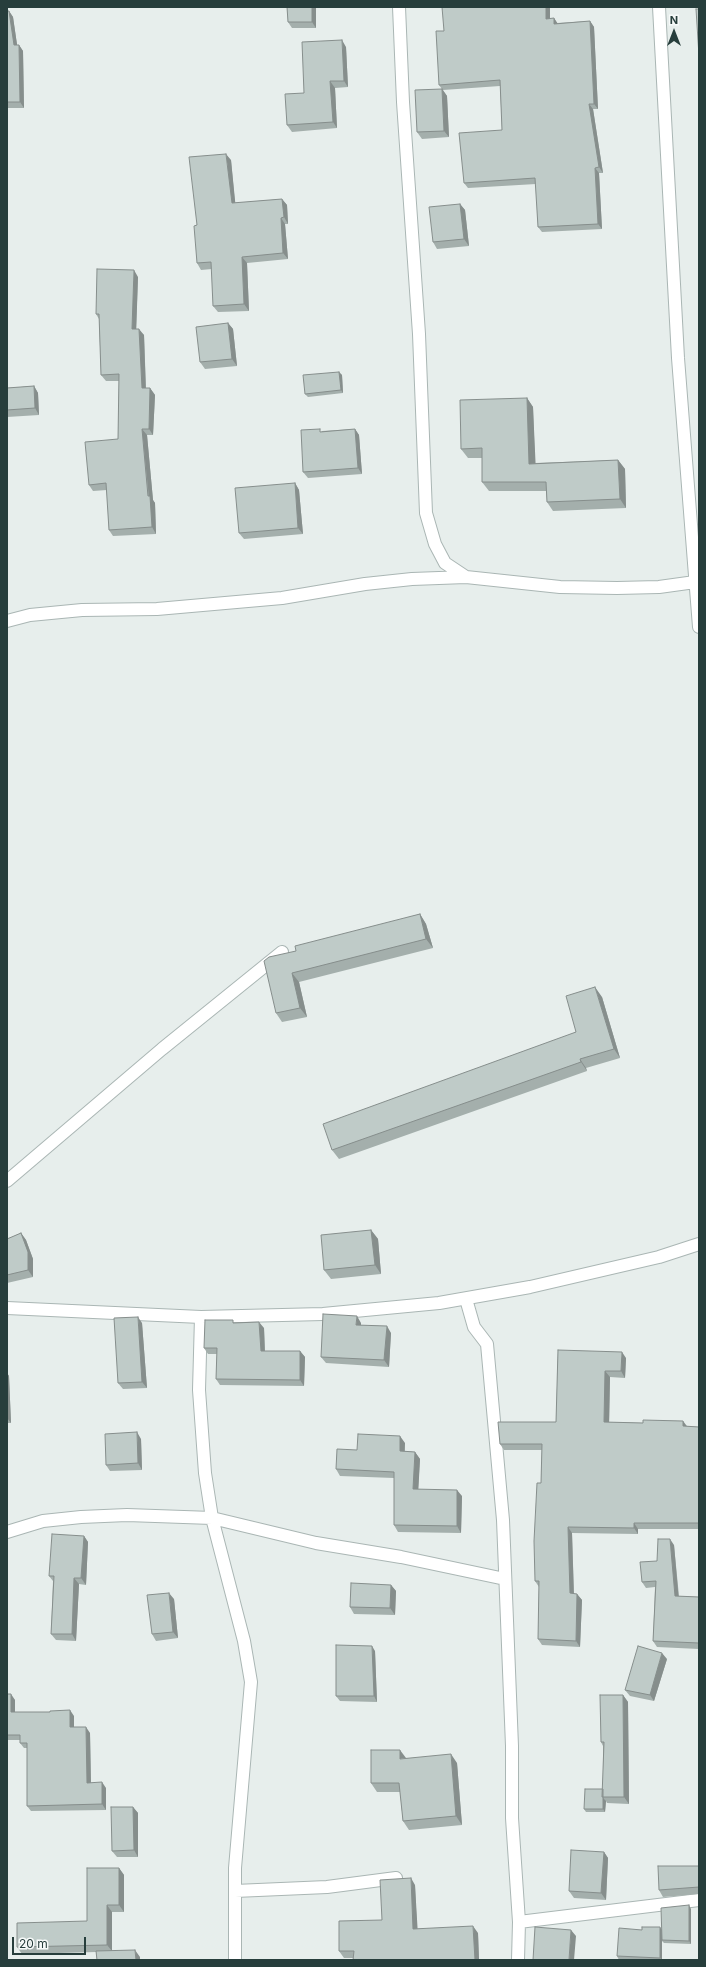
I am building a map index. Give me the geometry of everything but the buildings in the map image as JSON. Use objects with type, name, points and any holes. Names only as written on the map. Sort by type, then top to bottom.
[{"type":"street","points":[[399,7],[403,102],[419,334],[426,513],[435,544],[445,563],[466,578]]},
{"type":"street","points":[[659,7],[678,358],[699,627]]},
{"type":"street","points":[[7,621],[30,614],[188,606],[282,598],[373,583],[412,579],[466,578],[560,587],[610,588],[659,587],[695,582]]},
{"type":"street","points":[[7,1181],[167,1045],[282,952]]},
{"type":"street","points":[[7,1308],[201,1317],[323,1314],[466,1299],[530,1287],[659,1257],[699,1244]]},
{"type":"street","points":[[466,1299],[474,1327],[487,1344],[503,1520],[512,1746],[512,1818],[519,1922],[518,1960]]},
{"type":"street","points":[[201,1317],[199,1359],[200,1427],[212,1518],[244,1641],[251,1682],[238,1818],[235,1891],[235,1960]]},
{"type":"street","points":[[7,1532],[43,1521],[80,1517],[127,1515],[212,1518],[316,1543],[401,1557],[506,1580]]},
{"type":"street","points":[[235,1891],[327,1887],[396,1878]]},
{"type":"street","points":[[519,1922],[699,1900]]}]
